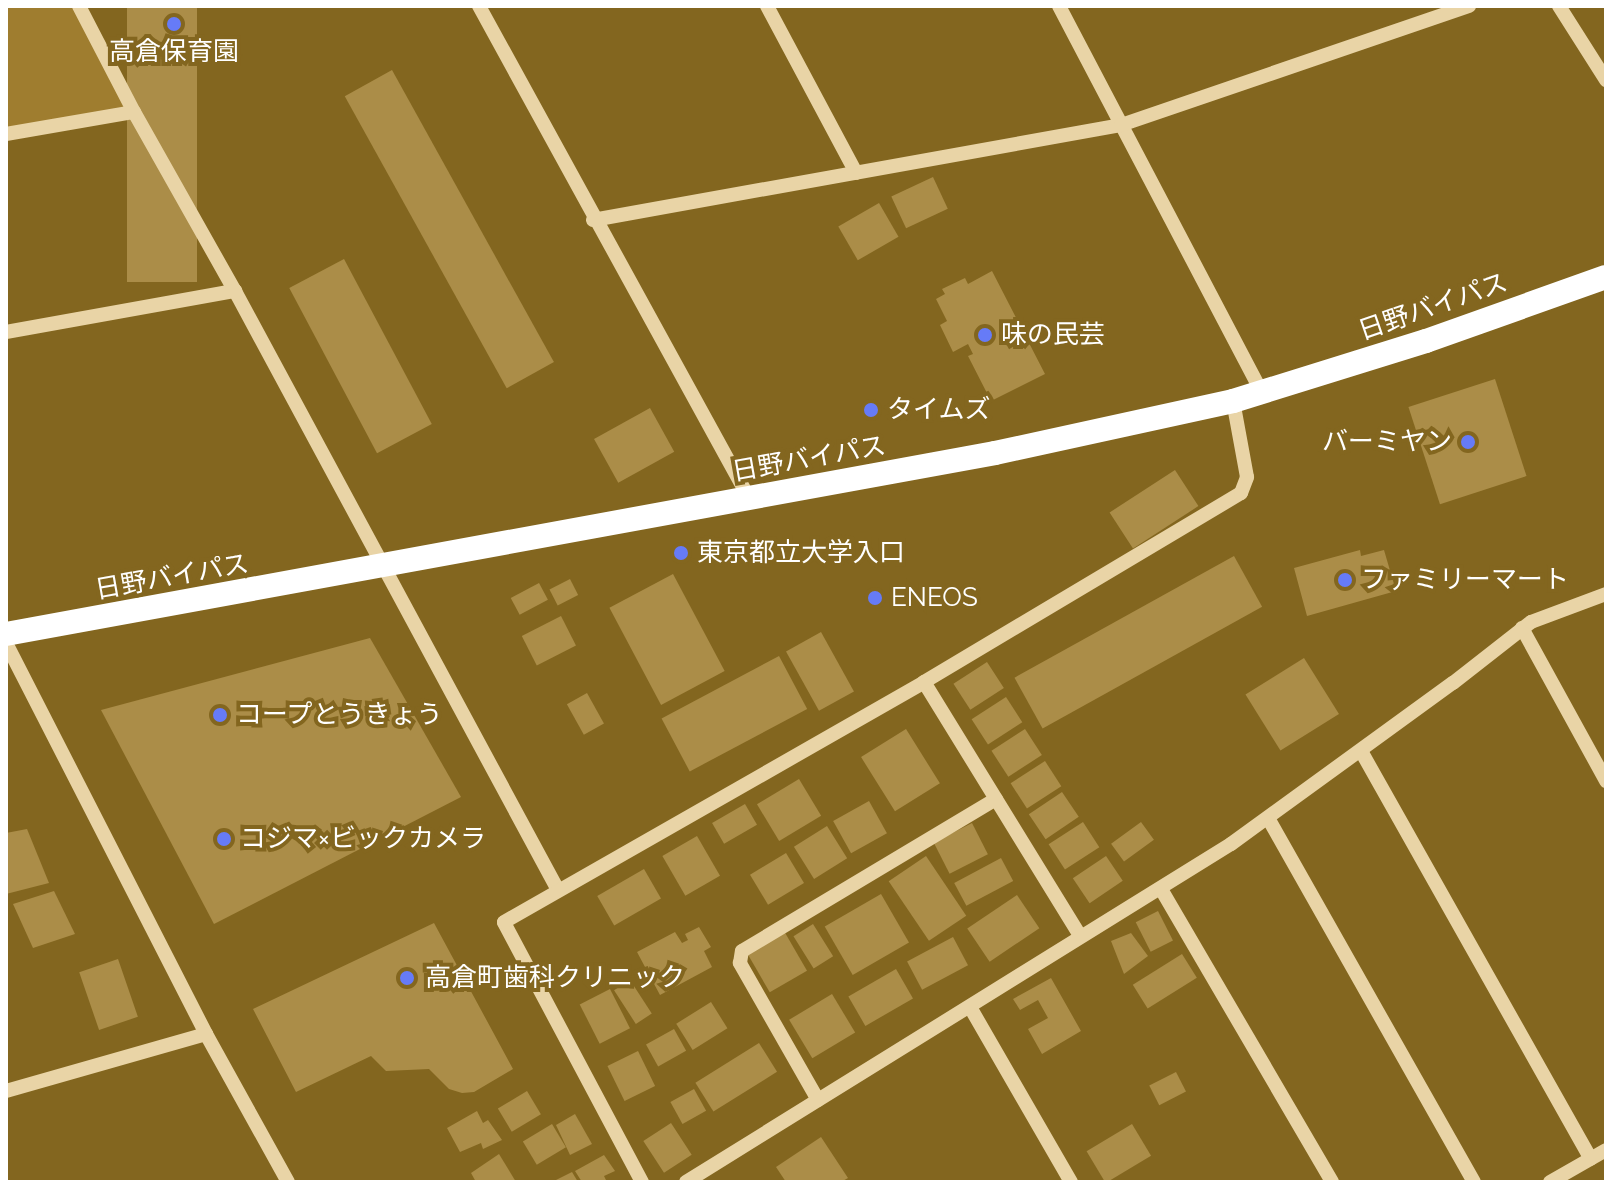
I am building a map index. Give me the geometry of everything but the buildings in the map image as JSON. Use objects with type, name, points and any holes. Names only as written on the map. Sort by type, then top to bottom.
[{"type":"highway","name":"日野バイパス","points":[[6,634],[382,568],[995,453],[1233,401],[1426,341],[1606,277]]},
{"type":"street","points":[[79,6],[558,890]]},
{"type":"street","points":[[479,6],[593,220],[749,498]]},
{"type":"street","points":[[767,6],[856,173]]},
{"type":"street","points":[[1059,6],[1262,393]]},
{"type":"street","points":[[593,220],[1121,125],[1469,6]]},
{"type":"street","points":[[1559,6],[1606,80]]},
{"type":"street","points":[[6,134],[134,112]]},
{"type":"street","points":[[6,332],[235,291]]},
{"type":"street","points":[[642,1182],[504,922],[924,682],[1241,493],[1247,477],[1233,401]]},
{"type":"street","points":[[686,1182],[1080,936],[1161,889],[1361,751],[1522,628],[1606,594]]},
{"type":"street","points":[[1522,628],[1606,781]]},
{"type":"street","points":[[6,643],[206,1034],[288,1182]]},
{"type":"street","points":[[924,682],[1080,936]]},
{"type":"street","points":[[1361,751],[1591,1159]]},
{"type":"street","points":[[818,1100],[740,963],[742,951],[996,799]]},
{"type":"street","points":[[1268,818],[1474,1182]]},
{"type":"street","points":[[1161,889],[1332,1182]]},
{"type":"street","points":[[970,1007],[1071,1182]]},
{"type":"street","points":[[6,1091],[206,1034]]},
{"type":"street","points":[[1550,1182],[1606,1150]]},
{"type":"shaded area","points":[[6,6],[79,6],[134,112],[6,134]]},
{"type":"place","name":"高倉保育園","points":[[174,24]]},
{"type":"place","name":"味の民芸","points":[[985,335]]},
{"type":"place","name":"タイムズ","points":[[871,410]]},
{"type":"place","name":"バーミヤン","points":[[1468,442]]},
{"type":"place","name":"東京都立大学入口","points":[[681,553]]},
{"type":"place","name":"ファミリーマート","points":[[1345,580]]},
{"type":"place","name":"ENEOS","points":[[875,598]]},
{"type":"place","name":"コープとうきょう","points":[[220,715]]},
{"type":"place","name":"コジマ×ビックカメラ","points":[[224,839]]},
{"type":"place","name":"高倉町歯科クリニック","points":[[407,978]]}]
